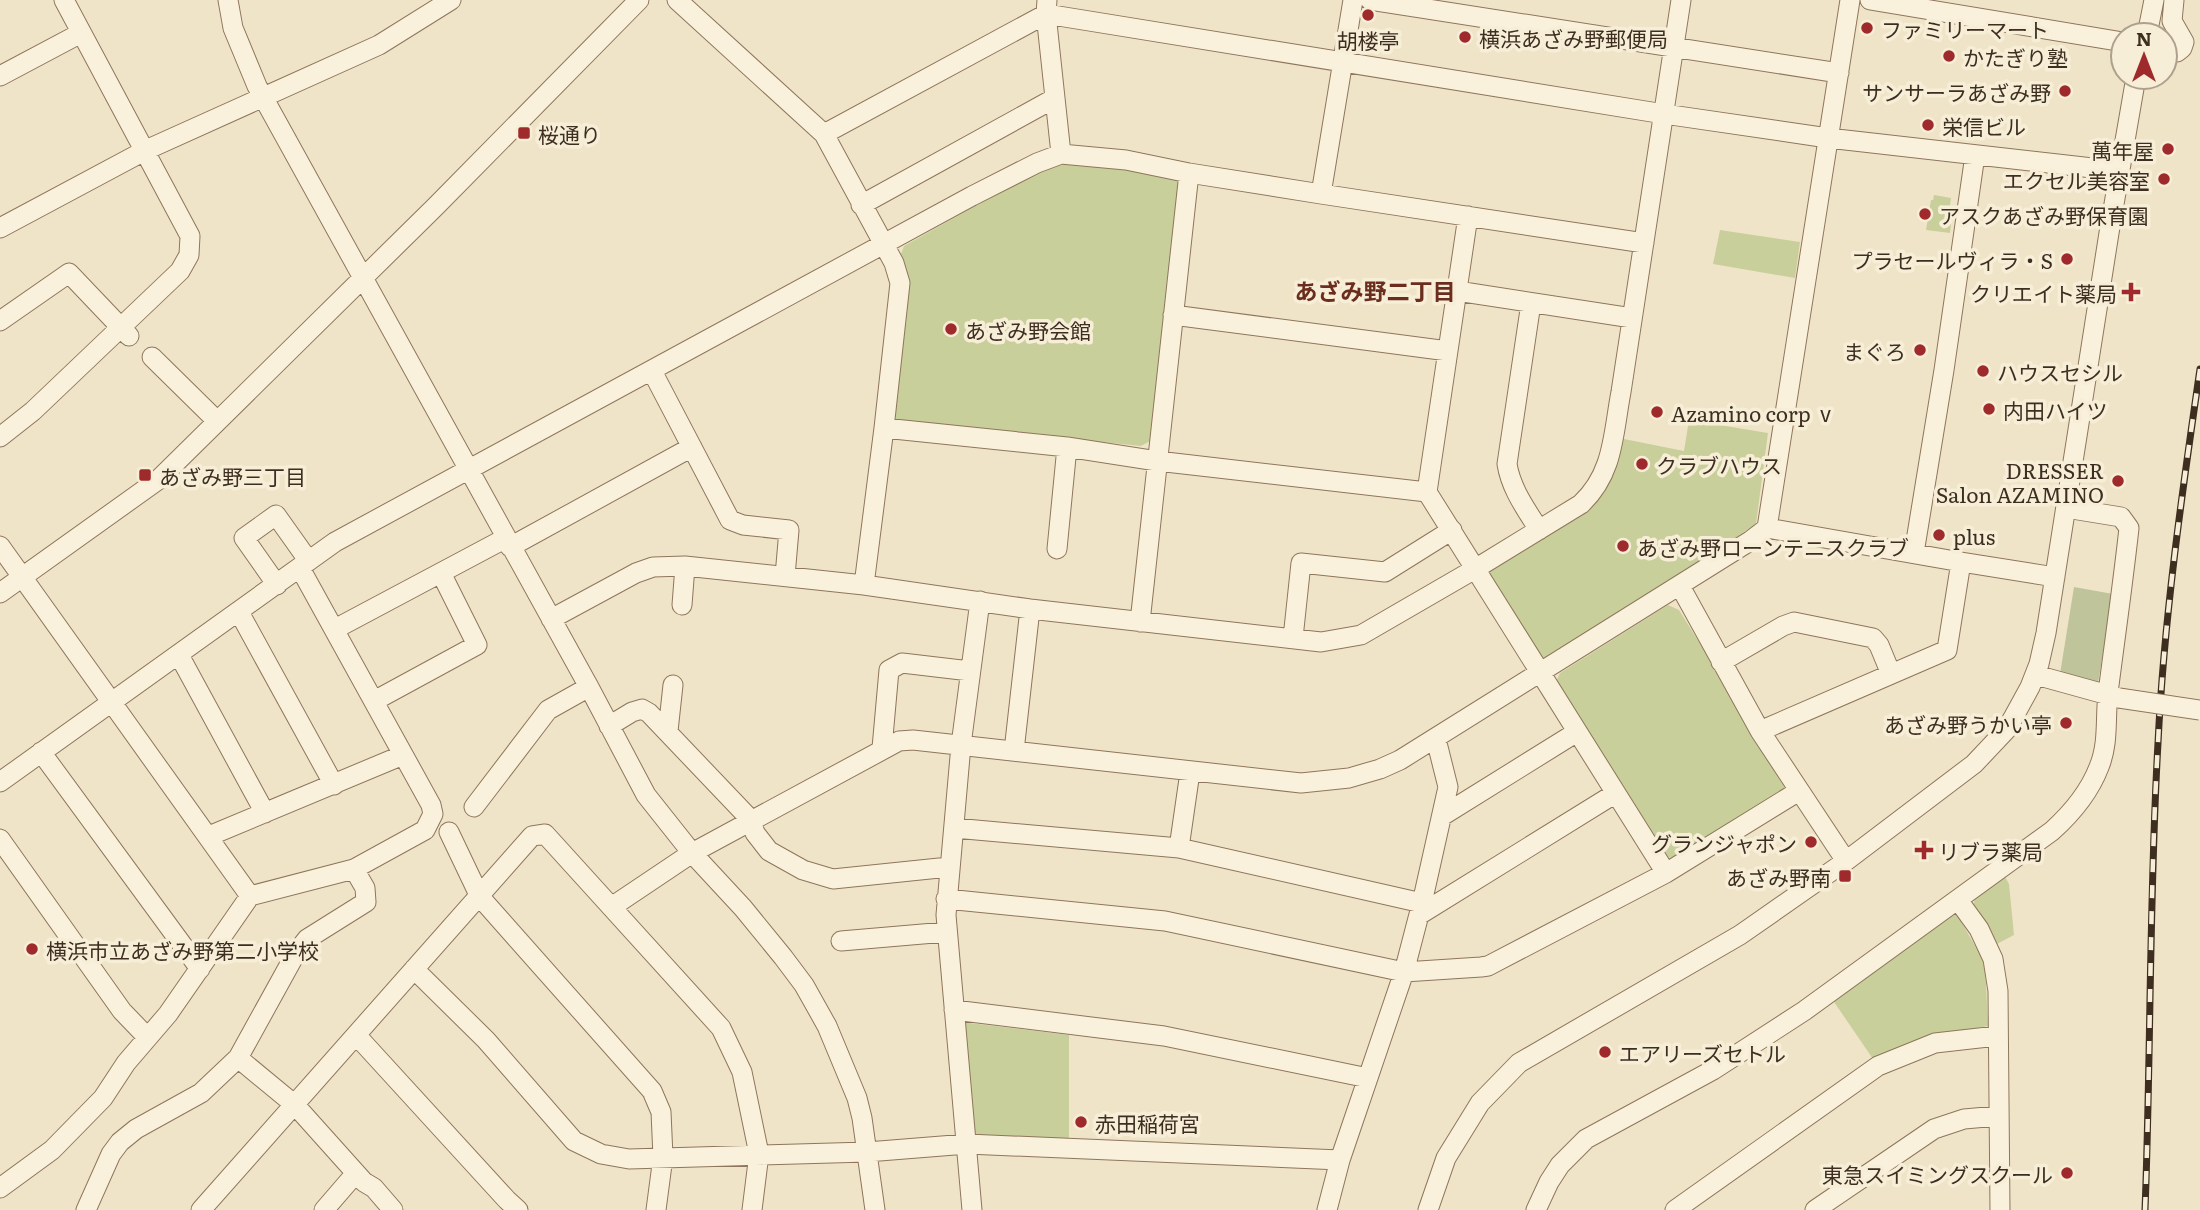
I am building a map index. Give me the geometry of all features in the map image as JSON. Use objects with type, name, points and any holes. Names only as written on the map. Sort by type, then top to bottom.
[{"type":"street","points":[[0,437],[126,332],[180,271],[189,255],[190,236],[64,0]]},
{"type":"street","points":[[228,0],[233,28],[263,97],[646,795],[692,853],[743,908],[804,985],[827,1026],[857,1098],[874,1210]]},
{"type":"street","points":[[0,228],[146,150],[379,45],[451,0]]},
{"type":"street","points":[[0,593],[158,480],[436,206],[639,0]]},
{"type":"street","points":[[677,0],[824,134],[894,263],[900,284],[864,585]]},
{"type":"street","points":[[1321,194],[1353,0]]},
{"type":"street","points":[[1370,0],[1839,73]]},
{"type":"street","points":[[551,619],[636,573],[653,567],[685,566],[864,585],[1030,609],[1321,642],[1360,635],[1581,504],[1602,479],[1610,451],[1632,318],[1681,0]]},
{"type":"street","points":[[1767,528],[1850,0]]},
{"type":"street","points":[[2150,21],[2154,0]]},
{"type":"street","points":[[2172,21],[2174,0]]},
{"type":"street","points":[[1883,1],[2109,40]]},
{"type":"street","points":[[824,134],[1046,7],[1342,63],[1664,114],[1828,138],[2119,171]]},
{"type":"street","points":[[1046,7],[1061,155]]},
{"type":"street","points":[[0,76],[81,33]]},
{"type":"street","points":[[2179,33],[2184,42],[2179,50]]},
{"type":"street","points":[[1428,1210],[1446,1158],[1480,1103],[1519,1063],[1740,935],[1846,861],[1974,764],[2007,729],[2036,674],[2046,633],[2133,91]]},
{"type":"street","points":[[862,205],[1055,98]]},
{"type":"street","points":[[0,782],[304,564],[357,530],[1037,163],[1061,155],[1126,160],[1189,173],[1644,243]]},
{"type":"street","points":[[1914,553],[1975,155]]},
{"type":"street","points":[[1140,622],[1189,173]]},
{"type":"street","points":[[1468,216],[1427,492],[1666,873]]},
{"type":"street","points":[[0,321],[69,273],[126,332]]},
{"type":"street","points":[[1457,291],[1632,318]]},
{"type":"street","points":[[1531,303],[1507,464],[1509,478],[1539,530]]},
{"type":"street","points":[[1173,315],[1448,351]]},
{"type":"street","points":[[152,357],[217,421]]},
{"type":"street","points":[[652,371],[730,520],[743,525],[789,530],[785,576]]},
{"type":"street","points":[[884,428],[1067,447],[1157,461],[1427,492]]},
{"type":"street","points":[[335,629],[692,447]]},
{"type":"street","points":[[1057,549],[1067,447]]},
{"type":"street","points":[[1536,1210],[1560,1166],[1586,1139],[1713,1070],[1804,1012],[2052,831],[2070,815],[2091,785],[2100,764],[2106,738],[2113,697],[2129,528],[2121,517],[2066,508]]},
{"type":"street","points":[[0,1188],[52,1150],[103,1098],[126,1063],[168,1014],[250,897],[354,869],[425,830],[432,814],[430,806],[276,515],[244,538],[277,584]]},
{"type":"street","points":[[613,906],[692,853],[898,741],[961,745],[1282,782],[1321,782],[1349,778],[1380,769],[1542,673],[1767,528],[2055,577]]},
{"type":"street","points":[[1293,638],[1301,563],[1385,572],[1452,530]]},
{"type":"street","points":[[0,545],[250,897]]},
{"type":"street","points":[[1760,731],[1947,650],[1961,562]]},
{"type":"street","points":[[682,605],[685,566]]},
{"type":"street","points":[[374,701],[477,645],[441,573]]},
{"type":"street","points":[[1680,586],[1760,731],[1846,861]]},
{"type":"street","points":[[972,1210],[946,932],[946,899],[961,745],[980,601]]},
{"type":"street","points":[[1014,751],[1030,609]]},
{"type":"street","points":[[239,611],[334,785]]},
{"type":"street","points":[[1721,662],[1794,622],[1873,638],[1879,645],[1891,674]]},
{"type":"street","points":[[179,655],[265,813]]},
{"type":"street","points":[[882,748],[889,670],[902,663],[970,671]]},
{"type":"street","points":[[2036,674],[2113,697],[2200,710]]},
{"type":"street","points":[[668,732],[673,685]]},
{"type":"street","points":[[474,807],[548,710],[589,687]]},
{"type":"street","points":[[609,726],[632,712],[642,709],[649,713],[751,820],[755,833],[769,851],[803,870],[833,879],[949,867]]},
{"type":"street","points":[[1442,816],[1577,732]]},
{"type":"street","points":[[1327,1210],[1340,1160],[1404,972],[1421,909],[1448,787],[1436,738]]},
{"type":"street","points":[[41,751],[200,969]]},
{"type":"street","points":[[209,836],[403,755]]},
{"type":"street","points":[[1179,848],[1190,772]]},
{"type":"street","points":[[946,899],[1165,921],[1404,972],[1488,966],[1666,873],[1799,790]]},
{"type":"street","points":[[954,828],[1179,848],[1421,909],[1616,793]]},
{"type":"street","points":[[449,832],[480,897],[652,1091],[661,1112],[663,1157],[656,1210]]},
{"type":"street","points":[[201,1210],[533,836],[545,834],[721,1028],[742,1072],[759,1154],[752,1210]]},
{"type":"street","points":[[0,839],[122,1012],[147,1037]]},
{"type":"street","points":[[86,1210],[111,1154],[120,1142],[136,1129],[201,1093],[238,1058],[296,953],[307,939],[366,902],[365,888],[354,869]]},
{"type":"street","points":[[1958,900],[1979,929],[1993,960],[1998,991],[2000,1210]]},
{"type":"street","points":[[841,941],[946,932]]},
{"type":"street","points":[[414,969],[486,1040],[574,1141],[601,1154],[629,1158],[867,1152],[967,1144],[1340,1160]]},
{"type":"street","points":[[954,1010],[1164,1037],[1368,1078]]},
{"type":"street","points":[[357,1036],[518,1210]]},
{"type":"street","points":[[1675,1210],[1878,1066],[1935,1043],[1997,1037]]},
{"type":"street","points":[[238,1058],[295,1105],[393,1210]]},
{"type":"street","points":[[1815,1210],[1934,1129],[1964,1119],[1998,1116]]},
{"type":"street","points":[[324,1210],[356,1173]]},
{"type":"green space","points":[[1081,162],[1173,175],[1180,184],[1152,440],[1141,446],[900,422],[893,416],[907,288],[901,254],[904,246],[1033,174],[1058,164]]},
{"type":"green space","points":[[1934,195],[1951,198],[1948,220],[1951,224],[1950,233],[1926,230]]},
{"type":"green space","points":[[1720,230],[1800,242],[1795,278],[1713,264]]},
{"type":"green space","name":"あざみ野ローンテニスクラブ","points":[[1689,420],[1768,433],[1756,524],[1541,660],[1487,577],[1488,567],[1560,523],[1619,438],[1684,451]]},
{"type":"green space","points":[[2074,587],[2113,594],[2098,683],[2060,674]]},
{"type":"green space","name":"あざみ野ローンテニスクラブ","points":[[1668,605],[1679,610],[1785,780],[1786,789],[1678,857],[1665,858],[1555,684],[1560,673]]},
{"type":"green space","points":[[2004,875],[2009,884],[2014,935],[1995,945],[1973,907],[1975,898]]},
{"type":"green space","points":[[1955,911],[1985,963],[1988,1026],[1936,1035],[1873,1059],[1832,999]]},
{"type":"green space","points":[[961,1022],[1069,1035],[1069,1142],[976,1139]]},
{"type":"railway","points":[[2145,1210],[2153,860],[2161,696],[2174,556],[2200,369]]},
{"type":"place","name":"胡楼亭","points":[[1368,15]]},
{"type":"place","name":"ファミリーマート","points":[[1867,28]]},
{"type":"place","name":"横浜あざみ野郵便局","points":[[1465,37]]},
{"type":"place","name":"かたぎり塾","points":[[1949,56]]},
{"type":"place","name":"サンサーラあざみ野","points":[[2065,91]]},
{"type":"place","name":"栄信ビル","points":[[1928,125]]},
{"type":"place","name":"桜通り","points":[[524,133]]},
{"type":"place","name":"萬年屋","points":[[2168,149]]},
{"type":"place","name":"エクセル美容室","points":[[2164,179]]},
{"type":"place","name":"アスクあざみ野保育園","points":[[1925,214]]},
{"type":"place","name":"プラセールヴィラ・S","points":[[2067,259]]},
{"type":"place","name":"クリエイト薬局","points":[[2131,292]]},
{"type":"place","name":"あざみ野会館","points":[[951,329]]},
{"type":"place","name":"まぐろ","points":[[1920,350]]},
{"type":"place","name":"ハウスセシル","points":[[1983,371]]},
{"type":"place","name":"内田ハイツ","points":[[1989,409]]},
{"type":"place","name":"Azamino corp ⅴ","points":[[1657,412]]},
{"type":"place","name":"クラブハウス","points":[[1642,464]]},
{"type":"place","name":"あざみ野三丁目","points":[[145,475]]},
{"type":"place","name":"DRESSER Salon AZAMINO","points":[[2118,481]]},
{"type":"place","name":"plus","points":[[1939,535]]},
{"type":"place","name":"あざみ野ローンテニスクラブ","points":[[1623,546]]},
{"type":"place","name":"あざみ野うかい亭","points":[[2066,723]]},
{"type":"place","name":"グランジャポン","points":[[1811,842]]},
{"type":"place","name":"リブラ薬局","points":[[1924,850]]},
{"type":"place","name":"あざみ野南","points":[[1845,876]]},
{"type":"place","name":"横浜市立あざみ野第二小学校","points":[[32,949]]},
{"type":"place","name":"エアリーズセトル","points":[[1605,1052]]},
{"type":"place","name":"赤田稲荷宮","points":[[1081,1122]]},
{"type":"place","name":"東急スイミングスクール","points":[[2067,1173]]},
{"type":"district","name":"あざみ野二丁目","points":[[1375,290]]}]
